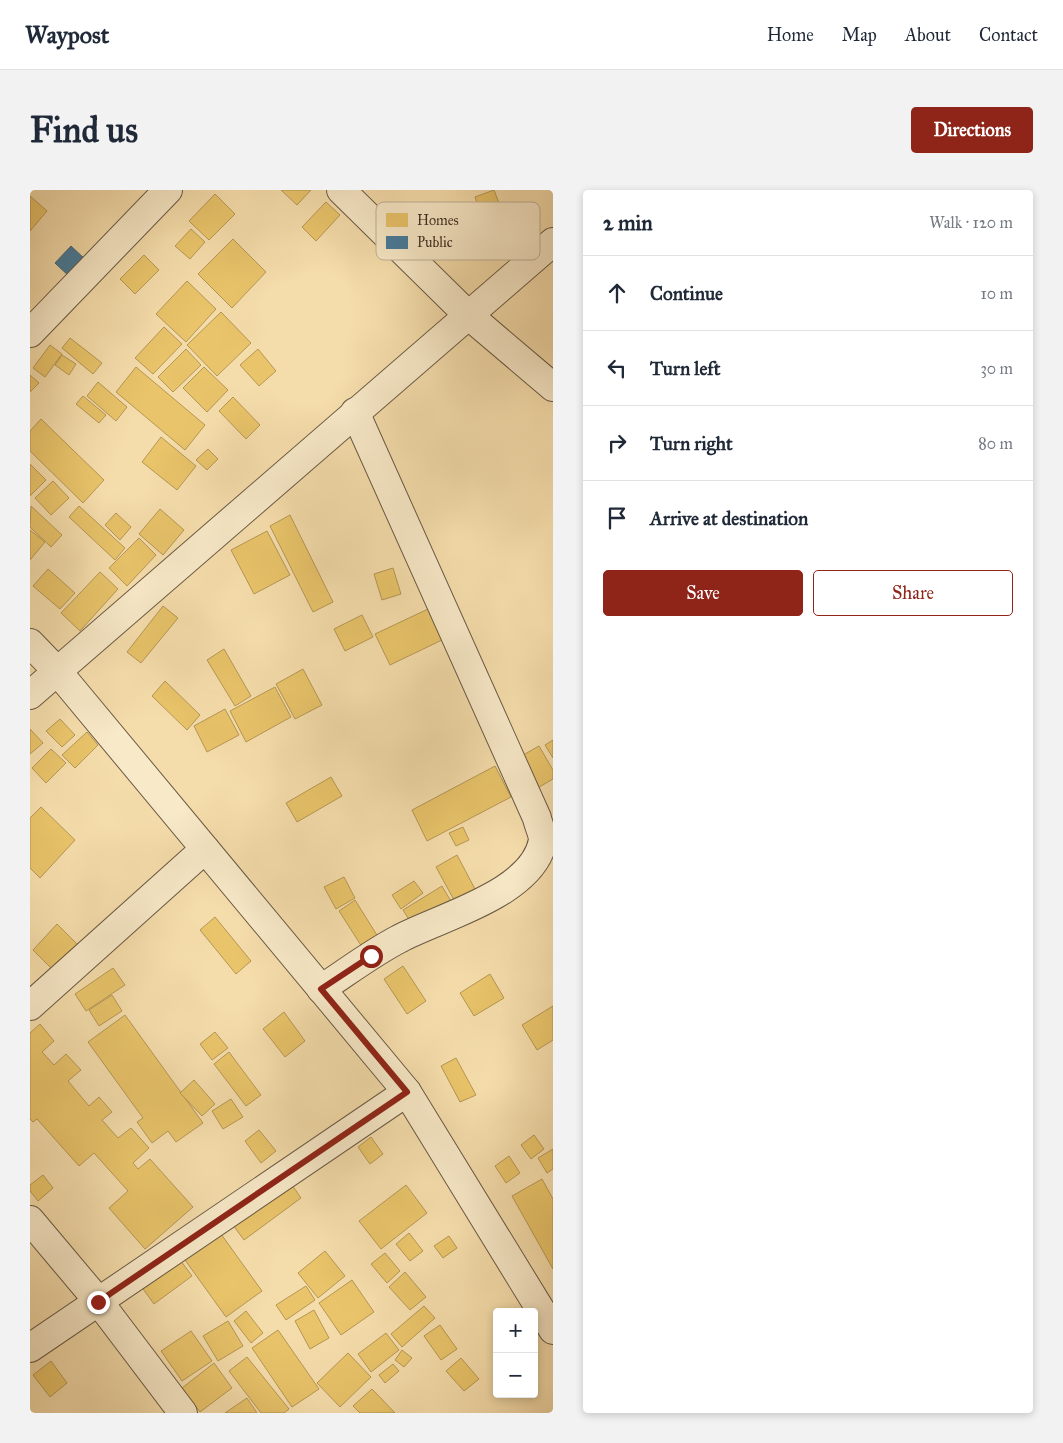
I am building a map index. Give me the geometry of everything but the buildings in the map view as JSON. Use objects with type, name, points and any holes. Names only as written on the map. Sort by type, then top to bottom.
[{"type":"street","points":[[30,332],[168,190]]},
{"type":"street","points":[[341,190],[376,224]]},
{"type":"street","points":[[540,253],[553,242]]},
{"type":"street","points":[[412,260],[467,314],[553,387]]},
{"type":"street","points":[[30,695],[532,260]]},
{"type":"street","points":[[321,989],[399,938],[486,900],[512,883],[534,861],[543,838],[532,809],[355,412]]},
{"type":"street","points":[[30,643],[58,672],[407,1092],[553,1330]]},
{"type":"street","points":[[30,1006],[204,849]]},
{"type":"street","points":[[30,1348],[407,1092]]},
{"type":"street","points":[[30,1220],[98,1302],[184,1413]]},
{"type":"route","points":[[98,1302],[407,1092],[321,989],[371,956]]}]
